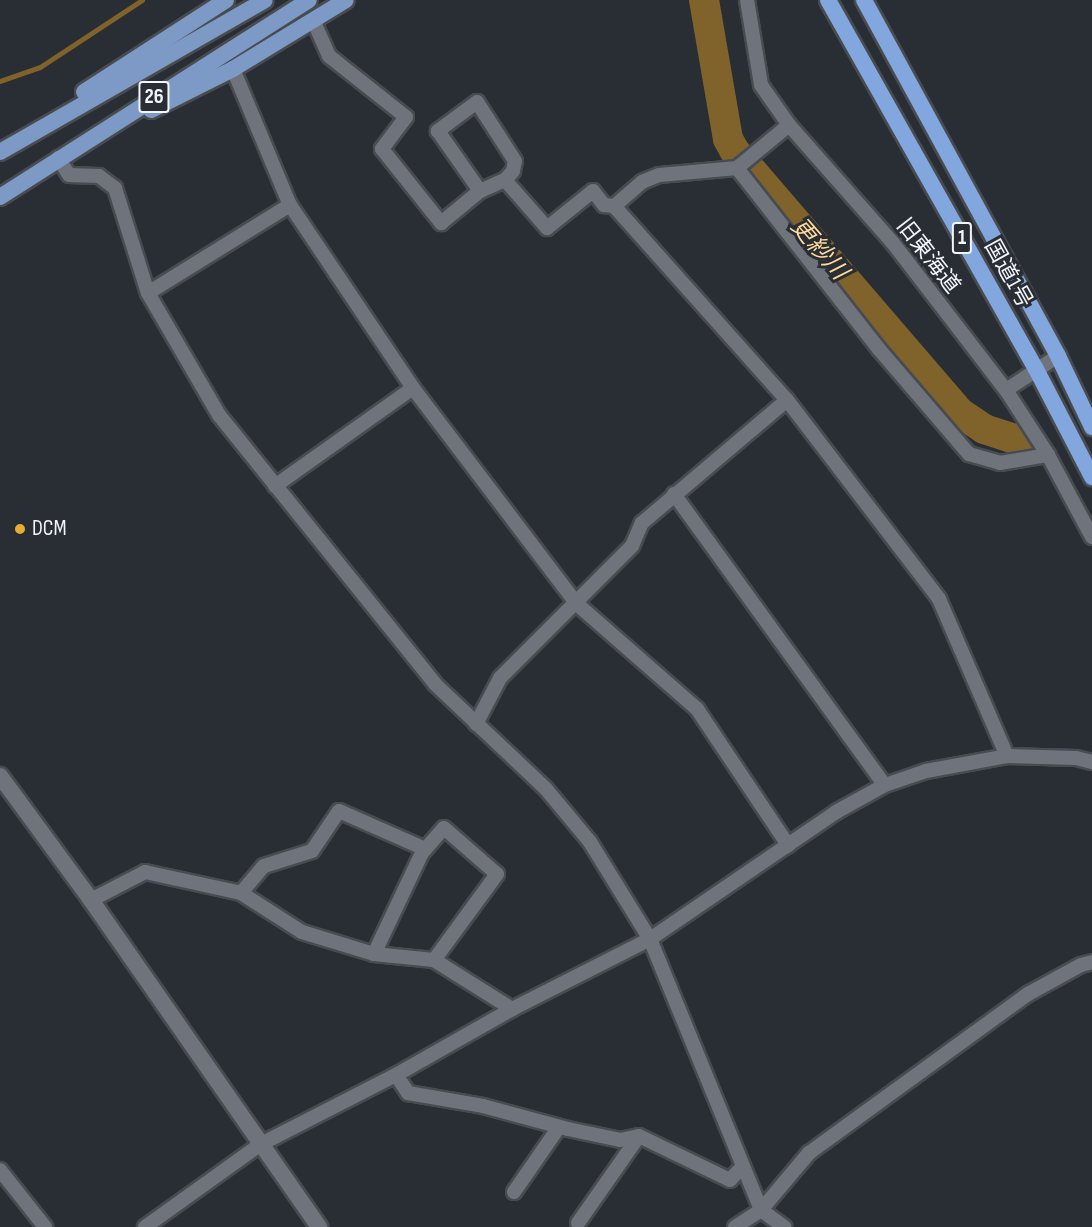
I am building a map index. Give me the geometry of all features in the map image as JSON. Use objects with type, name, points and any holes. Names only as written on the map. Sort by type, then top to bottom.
[{"type":"highway","name":"国道1号","points":[[828,0],[1036,369],[1092,477]]},
{"type":"highway","name":"国道1号","points":[[864,0],[1090,418]]},
{"type":"main road","name":"26","points":[[0,151],[79,95],[226,0]]},
{"type":"main road","name":"26","points":[[0,151],[265,0]]},
{"type":"main road","name":"26","points":[[0,197],[309,0]]},
{"type":"main road","name":"26","points":[[58,158],[233,69],[346,0]]},
{"type":"street","name":"旧東海道","points":[[747,0],[761,85],[789,125],[893,243],[1006,390],[1048,455],[1092,537]]},
{"type":"street","points":[[313,20],[329,56],[406,117],[382,149],[441,223],[480,191],[505,180],[513,171],[514,161],[477,102],[438,131],[480,191]]},
{"type":"street","points":[[233,69],[290,205],[413,388],[577,604],[697,709],[788,845]]},
{"type":"street","points":[[614,206],[642,182],[659,174],[737,168],[789,125]]},
{"type":"street","points":[[58,158],[69,175],[99,176],[115,188],[148,293],[219,415],[435,684],[546,789],[590,842],[650,939],[761,1210],[784,1227]]},
{"type":"street","points":[[737,168],[879,348],[969,454],[1000,463],[1048,455]]},
{"type":"street","points":[[505,180],[547,228],[593,191],[604,205],[614,206],[787,400],[939,599],[1007,756]]},
{"type":"street","points":[[148,293],[290,205]]},
{"type":"street","points":[[1006,390],[1058,356]]},
{"type":"street","points":[[275,486],[413,388]]},
{"type":"street","points":[[476,724],[500,678],[577,604],[632,546],[642,523],[787,400]]},
{"type":"street","points":[[674,494],[885,785]]},
{"type":"street","points":[[145,1227],[261,1144],[396,1075],[512,1009],[650,939],[836,812],[885,785],[926,771],[1007,756],[1076,758],[1092,762]]},
{"type":"street","points":[[2,784],[91,900],[319,1227]]},
{"type":"street","points":[[241,893],[264,866],[312,851],[339,811],[425,849]]},
{"type":"street","points":[[374,954],[425,849],[444,828],[497,874],[434,960]]},
{"type":"street","points":[[91,900],[145,872],[241,893],[302,932],[374,954],[434,960],[512,1009]]},
{"type":"street","points":[[735,1227],[761,1210],[809,1153],[1028,994],[1081,965],[1092,962]]},
{"type":"street","points":[[396,1075],[408,1093],[483,1106],[559,1127],[620,1140],[639,1136],[730,1180],[742,1167]]},
{"type":"street","points":[[514,1192],[559,1127]]},
{"type":"street","points":[[578,1224],[639,1136]]},
{"type":"street","points":[[0,1170],[45,1227]]},
{"type":"waterway","points":[[0,81],[40,67],[142,0]]},
{"type":"waterway","name":"更紗川","points":[[704,0],[728,139],[734,150],[959,412],[984,429],[1022,441]]},
{"type":"place","name":"DCM","points":[[20,529]]}]
